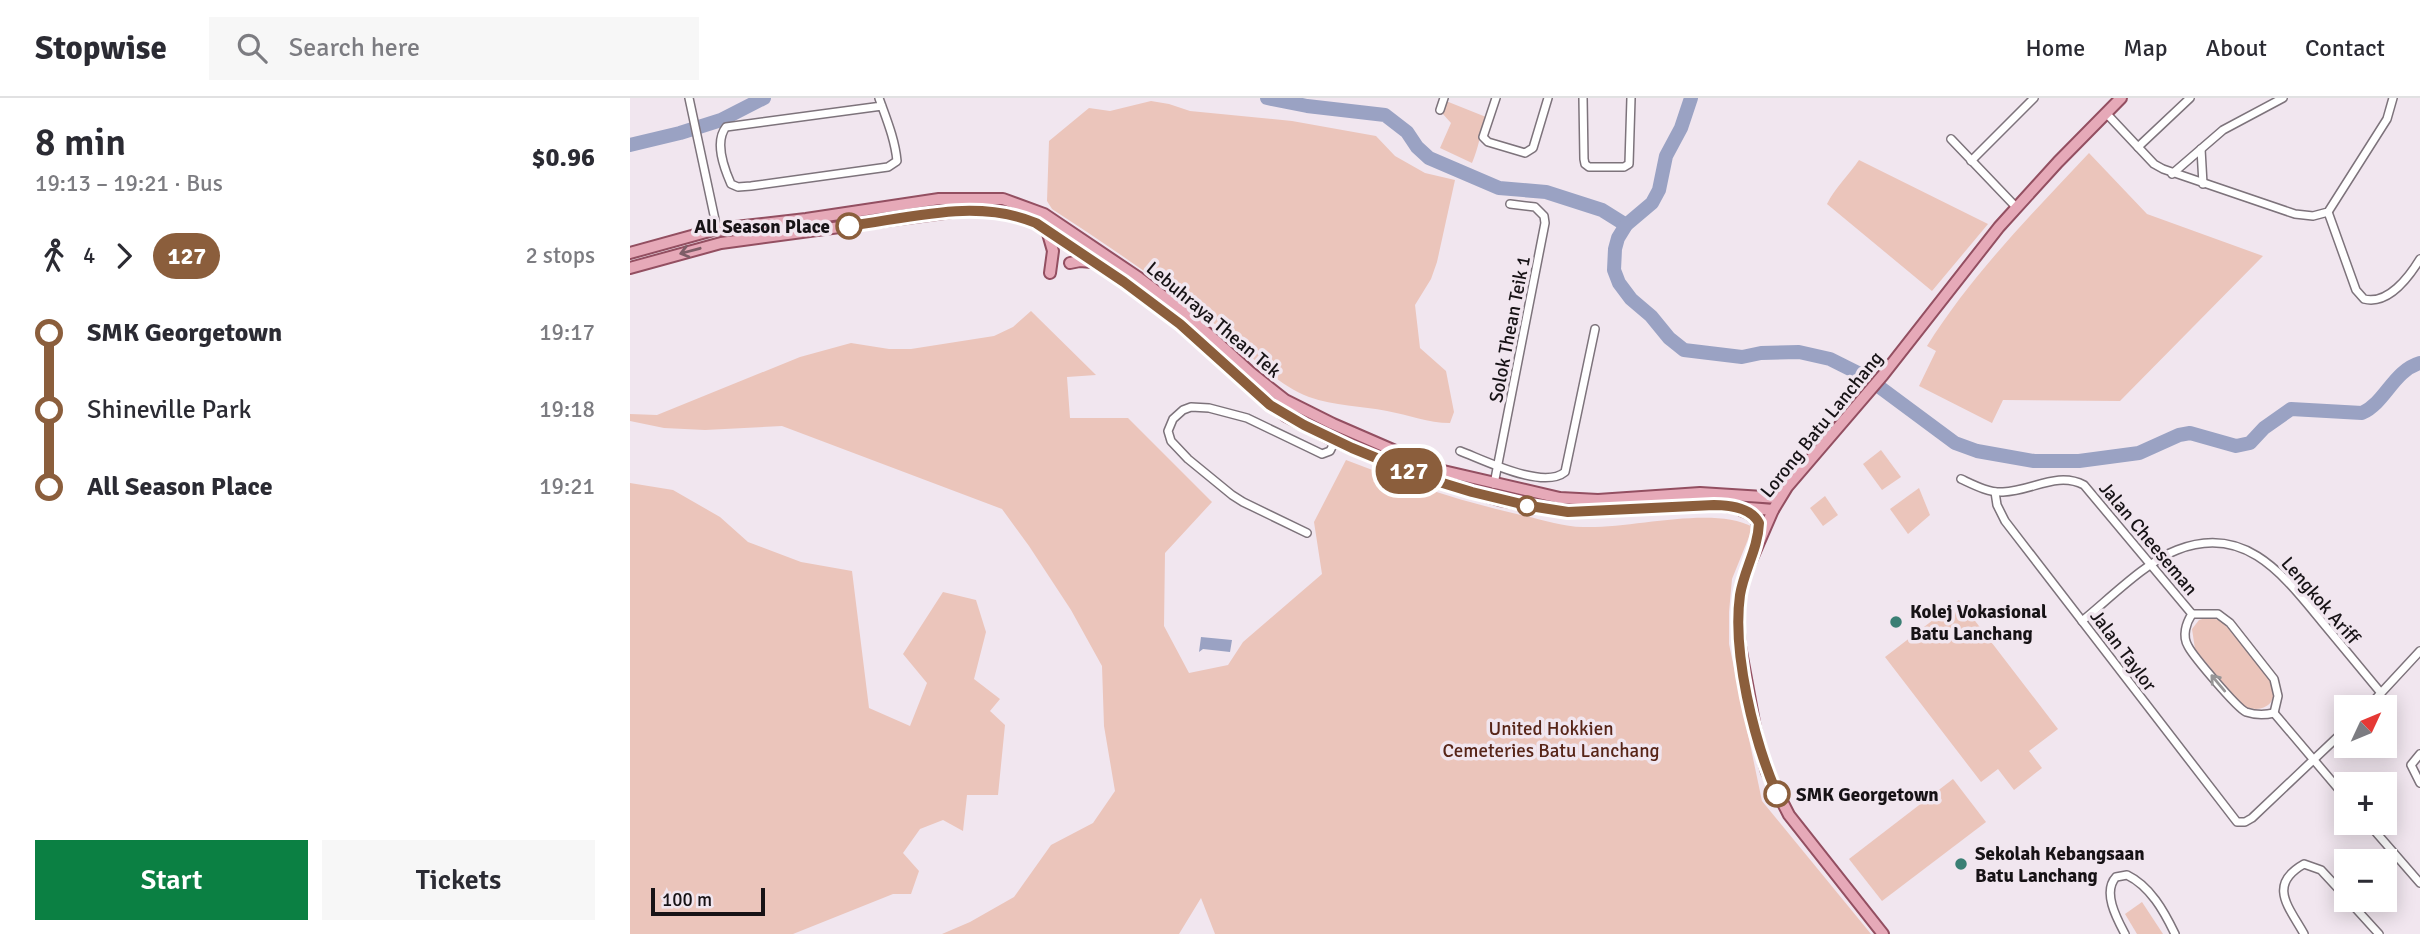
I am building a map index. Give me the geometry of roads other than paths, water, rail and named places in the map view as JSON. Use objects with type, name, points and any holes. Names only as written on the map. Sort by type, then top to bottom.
[{"type":"main road","name":"Lorong Batu Lanchang","points":[[1883,934],[1789,815],[1777,794],[1761,752],[1742,665],[1738,620],[1743,583],[1758,541],[1779,498],[1883,375],[2016,208],[2121,98]]},
{"type":"main road","name":"Lebuhraya Thean Tek","points":[[630,253],[717,229],[951,198],[1003,199],[1044,214],[1126,268],[1184,312],[1270,390],[1299,408],[1439,470],[1539,495],[1577,499],[1700,493],[1779,498]]},
{"type":"main road","name":"Lebuhraya Thean Tek","points":[[630,268],[721,243],[959,211],[991,211],[1012,215],[1047,229],[1136,291],[1203,342],[1270,405],[1286,416],[1335,441],[1423,477],[1500,500],[1568,512],[1729,505],[1773,510]]},
{"type":"main road","points":[[1044,214],[1054,226],[1075,241],[1077,248],[1086,247],[1112,264],[1126,268]]},
{"type":"main road","points":[[1047,229],[1054,251],[1051,273]]},
{"type":"main road","points":[[1070,263],[1095,262]]},
{"type":"main road","points":[[1299,408],[1331,430],[1335,441],[1345,436],[1378,448],[1389,449]]},
{"type":"main road","points":[[1729,505],[1749,512],[1756,518],[1759,523],[1758,541]]},
{"type":"street","points":[[689,98],[717,229]]},
{"type":"street","points":[[1440,110],[1444,98]]},
{"type":"street","points":[[1496,98],[1483,137],[1488,142],[1525,153],[1533,148],[1548,98]]},
{"type":"street","points":[[1583,98],[1584,159],[1589,167],[1624,167],[1629,164],[1630,98]]},
{"type":"street","points":[[1971,161],[2034,98]]},
{"type":"street","points":[[2138,147],[2190,98]]},
{"type":"street","points":[[2172,174],[2240,120],[2283,98]]},
{"type":"street","points":[[2106,113],[2154,164],[2172,174],[2295,214],[2313,216],[2328,212],[2387,119],[2393,98]]},
{"type":"street","points":[[881,102],[895,148],[895,164],[751,186],[738,187],[731,184],[725,171],[720,140],[723,131],[730,127],[881,102]]},
{"type":"street","points":[[1951,139],[2016,208]]},
{"type":"street","points":[[2202,149],[2200,164],[2203,184]]},
{"type":"street","name":"Solok Thean Teik 1","points":[[1494,485],[1545,223],[1544,216],[1535,207],[1510,204]]},
{"type":"street","points":[[2328,212],[2356,290],[2364,299],[2377,300],[2400,286],[2420,259]]},
{"type":"street","points":[[1460,451],[1498,467],[1553,479],[1560,477],[1568,466],[1595,329]]},
{"type":"street","points":[[1307,533],[1243,502],[1200,471],[1171,441],[1168,431],[1176,415],[1183,410],[1198,407],[1247,418],[1322,454],[1330,451],[1335,441]]},
{"type":"street","name":"Jalan Cheeseman","points":[[1961,479],[1995,492],[2015,491],[2060,479],[2077,481],[2091,491],[2192,614],[2218,614],[2230,623],[2274,679],[2278,696],[2274,713],[2248,712],[2236,705],[2221,687],[2188,646],[2186,625],[2192,614]]},
{"type":"street","name":"Jalan Taylor","points":[[1995,492],[1997,505],[2005,521],[2237,822],[2248,821],[2313,761]]},
{"type":"street","name":"Lengkok Ariff","points":[[2082,621],[2150,566],[2175,550],[2205,542],[2241,548],[2272,565],[2286,578],[2381,693]]},
{"type":"street","points":[[2381,693],[2420,651]]},
{"type":"street","points":[[2274,713],[2334,784]]},
{"type":"street","points":[[2313,761],[2334,741]]},
{"type":"street","points":[[2420,754],[2411,765],[2420,783]]},
{"type":"street","points":[[2378,835],[2420,883]]},
{"type":"street","points":[[2304,934],[2284,899],[2284,882],[2293,871],[2304,864],[2318,868],[2334,885]]},
{"type":"street","points":[[2125,934],[2112,903],[2110,887],[2116,877],[2127,875],[2136,879],[2150,893],[2175,934]]},
{"type":"street","points":[[2359,912],[2379,934]]},
{"type":"water","points":[[1201,637],[1232,640],[1230,652],[1203,649],[1199,652]]},
{"type":"waterway","points":[[630,145],[721,120],[764,98]]},
{"type":"waterway","points":[[1267,98],[1307,106],[1385,115],[1407,132],[1429,158],[1499,188],[1546,192],[1602,210],[1626,225]]},
{"type":"waterway","points":[[1691,98],[1681,128],[1666,156],[1659,190],[1652,203],[1626,225],[1618,238],[1614,270],[1619,283],[1631,299],[1684,350],[1742,357],[1761,353],[1799,352],[1830,359],[1866,377],[1955,443],[1977,451],[2034,461],[2079,461],[2139,453],[2179,435],[2190,433],[2236,446],[2250,443],[2264,428],[2291,409],[2362,413],[2377,402],[2396,379],[2420,363]]},
{"type":"place","name":"All Season Place","points":[[849,226]]},
{"type":"place","name":"Kolej Vokasional Batu Lanchang","points":[[1896,622]]},
{"type":"place","name":"SMK Georgetown","points":[[1777,794]]},
{"type":"place","name":"Sekolah Kebangsaan Batu Lanchang","points":[[1961,864]]},
{"type":"park label","name":"United Hokkien Cemeteries Batu Lanchang","points":[[1551,739]]}]
